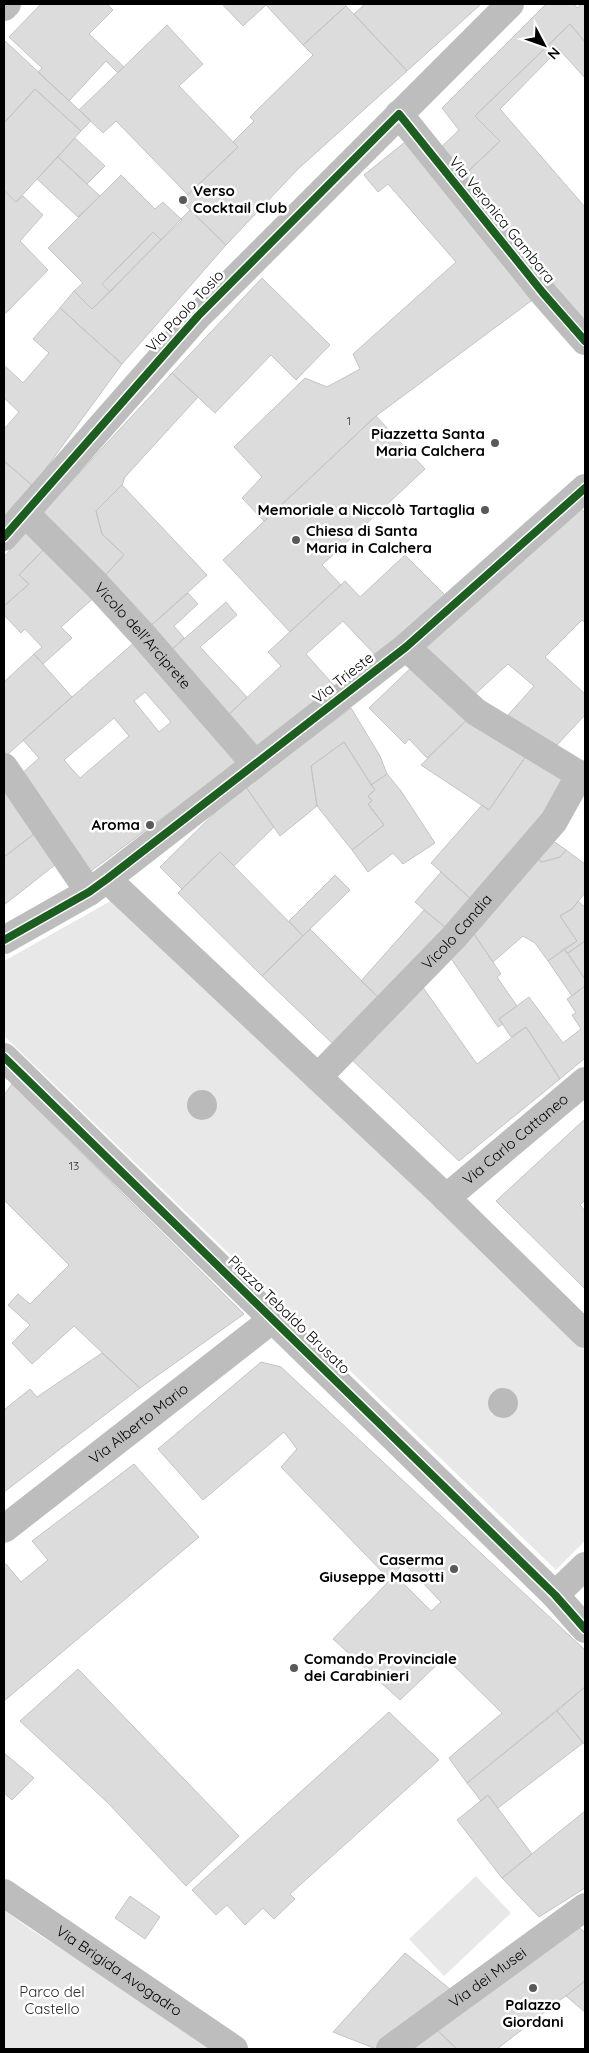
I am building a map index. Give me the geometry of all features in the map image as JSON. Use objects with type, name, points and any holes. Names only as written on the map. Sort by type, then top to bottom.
[{"type":"street","points":[[4,7],[7,4]]},
{"type":"street","name":"Via Paolo Tosio","points":[[4,537],[198,316],[510,4]]},
{"type":"street","name":"Via Veronica Gambara","points":[[399,114],[543,293],[585,341]]},
{"type":"street","name":"Via Trieste","points":[[98,885],[406,647],[585,488]]},
{"type":"street","name":"Vicolo dell'Arciprete","points":[[25,513],[129,620],[255,764]]},
{"type":"street","name":"Vicolo Candia","points":[[318,1077],[454,937],[554,821],[583,776],[476,712],[406,647]]},
{"type":"street","points":[[4,767],[98,885],[318,1077],[446,1198],[585,1334]]},
{"type":"street","points":[[4,940],[98,885]]},
{"type":"street","name":"Piazza Tebaldo Brusato","points":[[4,1057],[555,1595],[585,1629]]},
{"type":"street","name":"Via Carlo Cattaneo","points":[[446,1198],[585,1081]]},
{"type":"street","name":"Via Alberto Mario","points":[[4,1529],[273,1319]]},
{"type":"street","points":[[555,1595],[585,1566]]},
{"type":"street","name":"Via Brigida Avogadro","points":[[4,1893],[234,2049]]},
{"type":"street","name":"Via dei Musei","points":[[390,2049],[585,1907]]},
{"type":"green space","points":[[114,899],[585,1350],[585,1541],[556,1570],[4,1036],[4,961]],"holes":[[[213,1094],[217,1105],[205,1120],[194,1117]],[[494,1390],[517,1409],[514,1413],[500,1418],[492,1414],[488,1401]]]},
{"type":"green space","points":[[476,1876],[511,1913],[444,1976],[409,1939]]},
{"type":"green space","name":"Parco del Castello","points":[[4,1910],[30,1929],[217,2049],[4,2049]]},
{"type":"shaded area","points":[[202,1090],[213,1094],[217,1105],[213,1116],[202,1120],[191,1116],[187,1105],[191,1094]]},
{"type":"shaded area","points":[[503,1388],[514,1392],[518,1403],[514,1414],[503,1418],[492,1414],[488,1403],[492,1392]]},
{"type":"building","points":[[41,4],[107,4],[113,10],[89,34],[124,67],[118,73],[106,61],[69,101],[38,72],[42,68],[9,37]]},
{"type":"building","points":[[222,4],[344,4],[346,6],[303,45],[266,5],[243,26]]},
{"type":"building","points":[[365,4],[481,4],[407,71],[354,14]]},
{"type":"building","points":[[546,4],[574,4],[577,8],[581,4],[585,4],[585,42],[570,24],[475,116],[500,141],[460,179],[437,151],[459,130],[442,108]]},
{"type":"building","points":[[346,6],[407,71],[298,169],[226,245],[181,201],[238,147],[233,142],[254,121],[250,117],[313,55],[303,45]]},
{"type":"building","points":[[570,24],[585,42],[585,78],[559,49],[500,109],[585,207],[585,327],[460,179],[500,141],[475,116]]},
{"type":"building","points":[[167,25],[203,64],[179,86],[238,147],[188,195],[116,121],[103,133],[79,110]]},
{"type":"building","points":[[4,40],[91,121],[81,131],[35,89],[4,123]]},
{"type":"building","points":[[35,89],[81,131],[16,202],[4,190],[4,123]]},
{"type":"building","points":[[75,138],[105,166],[87,184],[58,157]]},
{"type":"building","points":[[405,142],[535,298],[376,416],[264,521],[242,498],[262,477],[234,447],[305,378],[327,387],[360,369],[353,354],[456,262],[388,184],[378,192],[364,175]]},
{"type":"building","points":[[58,157],[100,196],[78,217],[37,179]]},
{"type":"building","points":[[121,175],[155,209],[163,202],[182,220],[161,240],[153,232],[102,284],[110,292],[92,309],[74,291],[83,283],[48,248]]},
{"type":"building","points":[[4,190],[16,202],[23,196],[43,215],[20,241],[48,270],[4,315]]},
{"type":"building","points":[[190,210],[226,245],[122,364],[60,308],[74,291],[92,309]]},
{"type":"building","points":[[153,232],[161,240],[110,292],[102,284]]},
{"type":"building","points":[[262,278],[330,345],[296,380],[271,355],[215,413],[172,373]]},
{"type":"building","points":[[60,308],[122,364],[33,486],[4,461],[4,429],[19,412],[4,398],[4,365],[23,383],[49,353],[33,339]]},
{"type":"building","points":[[172,373],[198,397],[125,477],[122,485],[96,511],[102,534],[124,555],[100,581],[40,515]]},
{"type":"building","name":"Chiesa di Santa Maria in Calchera","points":[[376,416],[425,469],[322,565],[341,585],[290,632],[223,560]]},
{"type":"building","points":[[4,461],[33,486],[4,519]]},
{"type":"building","points":[[122,485],[207,575],[147,629],[100,581],[124,555],[102,534],[96,511]]},
{"type":"building","points":[[576,503],[585,513],[585,623],[582,620],[545,657],[585,694],[585,715],[557,745],[508,715],[534,686],[508,664],[472,697],[419,645]]},
{"type":"building","points":[[28,529],[47,546],[19,575],[29,584],[4,606],[4,557]]},
{"type":"building","points":[[47,546],[97,595],[61,627],[72,638],[43,664],[34,654],[42,647],[25,629],[21,633],[4,615],[4,606],[29,584],[19,575]]},
{"type":"building","points":[[405,555],[446,596],[378,658],[343,621],[306,654],[338,690],[259,753],[226,717],[281,666],[268,652],[345,581],[360,597]]},
{"type":"building","points":[[188,593],[198,604],[174,626],[184,638],[168,653],[147,629]]},
{"type":"building","points":[[226,602],[237,615],[200,647],[247,697],[226,717],[168,653]]},
{"type":"building","points":[[137,640],[240,760],[87,874],[18,777],[39,758],[23,740]],"holes":[[[145,692],[171,722],[159,732],[134,701]],[[114,718],[129,736],[80,778],[64,760]]]},
{"type":"building","points":[[34,654],[72,697],[7,755],[4,751],[4,682]]},
{"type":"building","points":[[416,663],[469,718],[427,758],[409,739],[405,744],[369,708]]},
{"type":"building","points":[[351,708],[380,756],[387,774],[371,785],[344,742],[311,766],[317,806],[280,836],[246,787]]},
{"type":"building","points":[[469,718],[526,756],[489,810],[421,765]]},
{"type":"building","points":[[344,742],[375,790],[368,796],[372,801],[368,804],[384,825],[352,850],[317,806],[311,766]]},
{"type":"building","points":[[528,753],[569,779],[547,814],[471,899],[431,863],[482,805],[489,810]]},
{"type":"building","points":[[387,774],[401,791],[435,843],[403,864],[393,853],[368,872],[352,850],[384,825],[368,804],[372,801],[368,796],[375,790],[371,785]]},
{"type":"building","points":[[4,781],[38,831],[4,857]]},
{"type":"building","points":[[246,787],[274,827],[234,866],[220,852],[182,889],[160,867],[228,800]]},
{"type":"building","points":[[38,831],[60,861],[4,905],[4,857]]},
{"type":"building","points":[[552,840],[566,850],[560,857],[542,862],[537,859]]},
{"type":"building","points":[[566,850],[585,864],[585,893],[572,909],[560,916],[577,941],[548,961],[535,943],[523,936],[493,962],[474,934],[537,859],[542,862],[560,857]]},
{"type":"building","points":[[220,852],[303,936],[262,976],[178,893]]},
{"type":"building","points":[[441,872],[471,899],[446,928],[415,902]]},
{"type":"building","points":[[335,875],[350,890],[303,936],[289,921]]},
{"type":"building","points":[[578,901],[585,907],[585,941],[568,953],[564,949],[577,941],[560,916],[572,909]]},
{"type":"building","points":[[424,910],[446,928],[380,999],[361,981]]},
{"type":"building","points":[[310,929],[380,999],[334,1045],[262,976]]},
{"type":"building","points":[[474,934],[501,974],[497,977],[517,1006],[499,1019],[503,1024],[498,1027],[450,957]]},
{"type":"building","points":[[585,941],[585,979],[568,953]]},
{"type":"building","points":[[564,949],[585,979],[585,986],[572,996],[548,961]]},
{"type":"building","points":[[422,986],[477,1064],[526,1027],[560,1079],[459,1161],[350,1058]]},
{"type":"building","points":[[585,986],[585,1058],[560,1079],[526,1027],[511,1037],[499,1019],[529,997],[563,1043],[581,1029],[572,1015],[576,1013],[567,999]]},
{"type":"building","points":[[12,1084],[244,1314],[140,1388],[74,1326],[32,1364],[12,1343],[30,1325],[8,1305],[18,1294],[30,1304],[69,1265],[4,1200],[4,1095]]},
{"type":"building","points":[[585,1119],[585,1200],[580,1205],[585,1211],[585,1289],[496,1201]]},
{"type":"building","points":[[102,1353],[140,1388],[4,1492],[4,1410],[30,1389],[37,1397]]},
{"type":"building","name":"Caserma Giuseppe Masotti","points":[[261,1362],[281,1367],[585,1650],[585,1687],[467,1783],[449,1758],[502,1713],[445,1657],[400,1700],[333,1639],[390,1580],[281,1467],[297,1449],[284,1432],[203,1500],[158,1449]],"holes":[[[402,1561],[441,1602],[431,1611],[396,1576]]]},
{"type":"building","points":[[134,1464],[199,1537],[4,1701],[4,1565],[6,1564],[21,1582],[48,1560],[32,1541]]},
{"type":"building","points":[[78,1669],[239,1836],[186,1886],[108,1803],[20,1721]]},
{"type":"building","points":[[585,1687],[585,1745],[557,1711]]},
{"type":"building","points":[[557,1711],[583,1743],[498,1808],[488,1795],[481,1801],[467,1783]]},
{"type":"building","points":[[389,1712],[439,1760],[290,1894],[295,1899],[274,1919],[263,1908],[245,1925],[227,1905],[216,1915],[192,1890]]},
{"type":"building","points":[[4,1753],[34,1778],[12,1800],[4,1793]]},
{"type":"building","points":[[488,1795],[532,1854],[502,1878],[457,1820]]},
{"type":"building","points":[[585,1811],[585,1888],[539,1917],[502,1878]]},
{"type":"building","points":[[130,1896],[160,1917],[145,1939],[115,1918]]},
{"type":"building","name":"Palazzo Giordani","points":[[576,1924],[585,1933],[585,1981],[497,2049],[457,2049],[436,2029]]},
{"type":"building","points":[[405,1953],[450,1989],[376,2049],[333,2032]]},
{"type":"building","points":[[585,1981],[585,2012],[566,1996]]},
{"type":"building","points":[[436,2029],[457,2049],[410,2049]]},
{"type":"cycle path","points":[[4,537],[198,316],[399,114],[543,293],[585,341]]},
{"type":"cycle path","points":[[4,940],[89,892],[107,879],[406,647],[585,488]]},
{"type":"cycle path","points":[[4,1057],[555,1595],[585,1629]]},
{"type":"place","name":"Verso Cocktail Club","points":[[183,200]]},
{"type":"place","name":"Piazzetta Santa Maria Calchera","points":[[495,443]]},
{"type":"place","name":"Memoriale a Niccolò Tartaglia","points":[[485,510]]},
{"type":"place","name":"Chiesa di Santa Maria in Calchera","points":[[296,540]]},
{"type":"place","name":"Aroma","points":[[150,825]]},
{"type":"place","name":"Caserma Giuseppe Masotti","points":[[454,1569]]},
{"type":"place","name":"Comando Provinciale dei Carabinieri","points":[[294,1668]]},
{"type":"place","name":"Palazzo Giordani","points":[[533,1988]]}]
